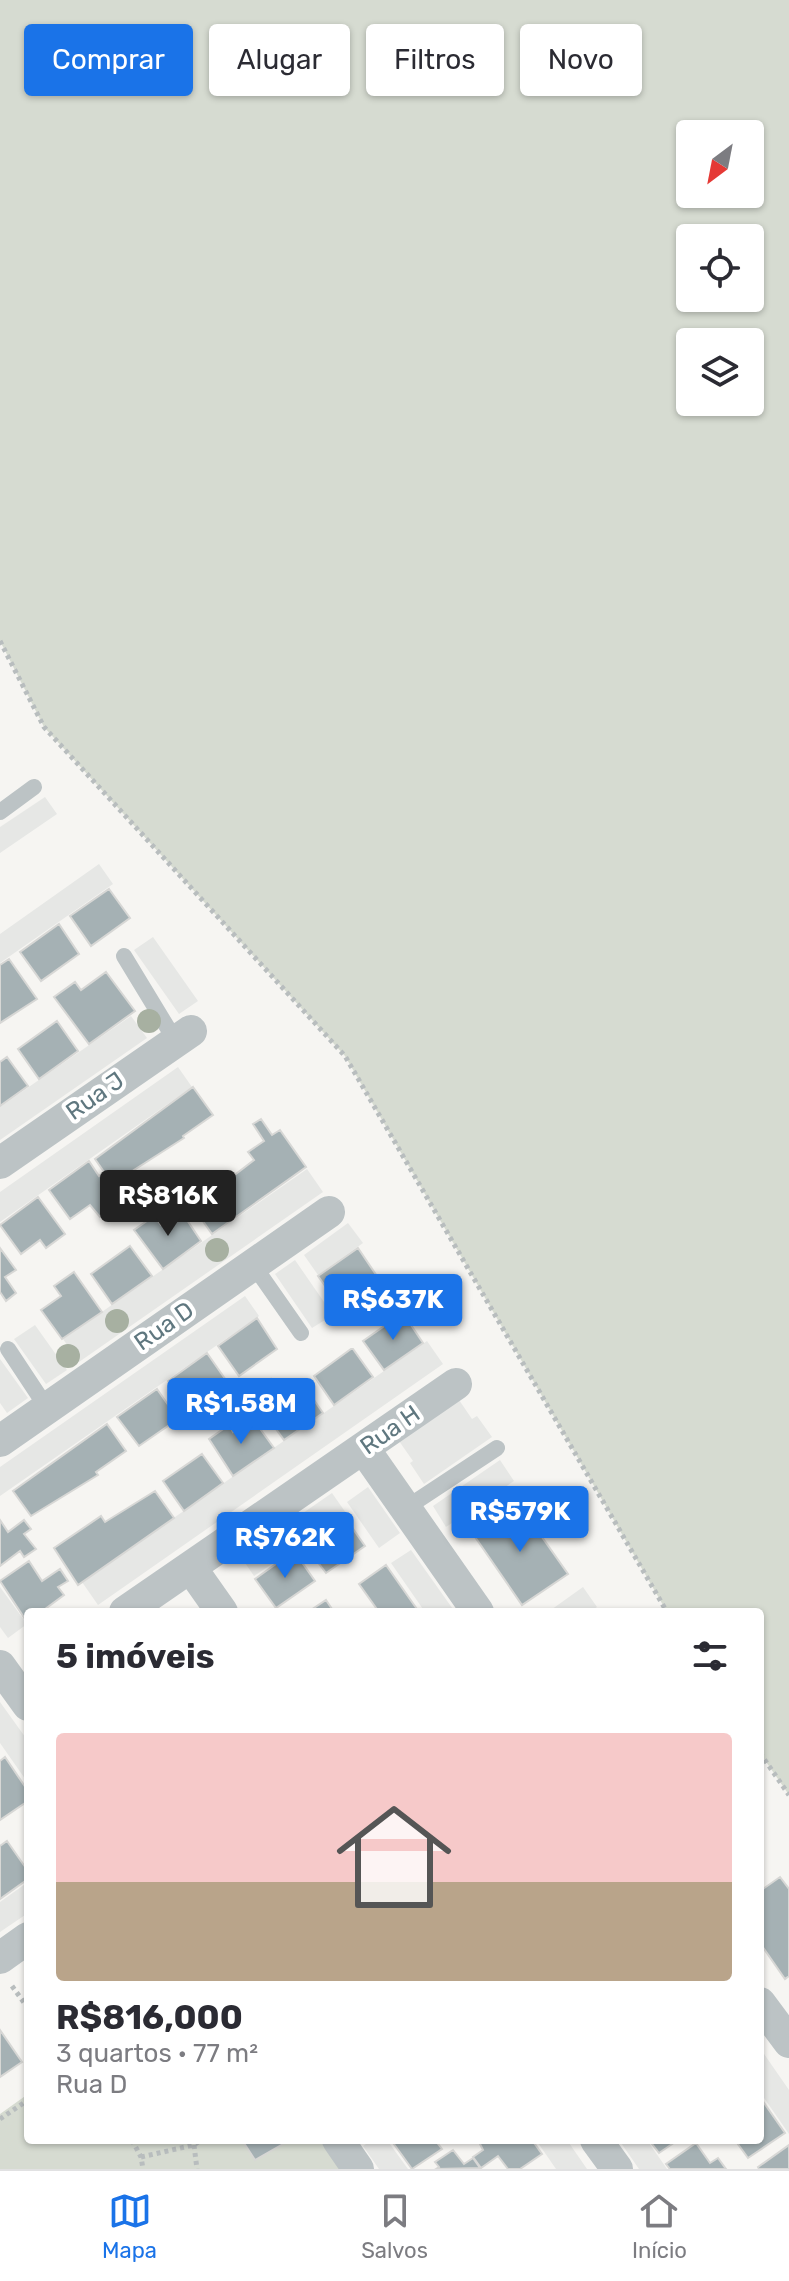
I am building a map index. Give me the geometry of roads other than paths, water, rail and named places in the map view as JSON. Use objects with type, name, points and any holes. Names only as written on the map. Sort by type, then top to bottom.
[{"type":"street","name":"Rua J","points":[[0,1163],[183,1036]]},
{"type":"street","name":"Rua D","points":[[0,1441],[329,1212]]},
{"type":"street","name":"Rua H","points":[[131,1608],[456,1384]]},
{"type":"street","points":[[364,1449],[475,1608]]},
{"type":"street","points":[[191,1568],[219,1608]]},
{"type":"street","points":[[0,1958],[24,1941]]},
{"type":"street","points":[[764,2008],[789,2042]]},
{"type":"street","points":[[341,2144],[358,2169]]},
{"type":"street","points":[[599,2144],[617,2169]]},
{"type":"lane","points":[[0,812],[34,787]]},
{"type":"lane","points":[[124,956],[183,1036]]},
{"type":"lane","points":[[252,1263],[301,1333]]},
{"type":"lane","points":[[8,1349],[47,1408]]},
{"type":"lane","points":[[406,1508],[497,1448]]}]
